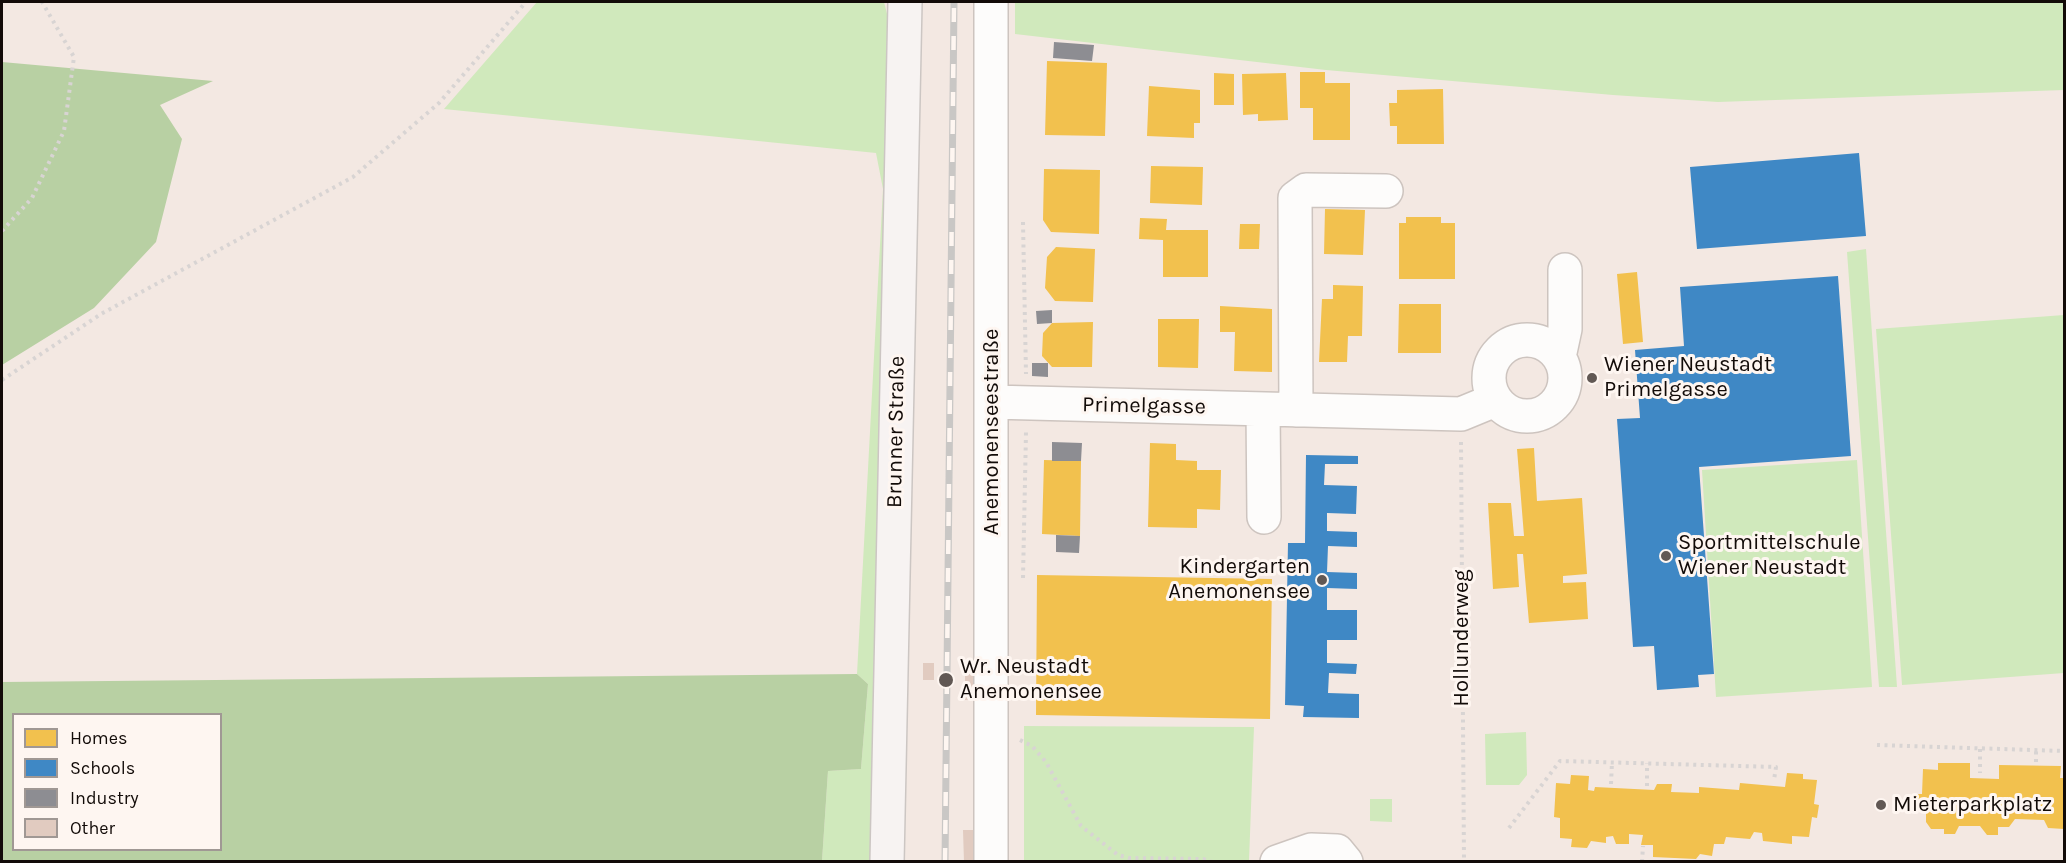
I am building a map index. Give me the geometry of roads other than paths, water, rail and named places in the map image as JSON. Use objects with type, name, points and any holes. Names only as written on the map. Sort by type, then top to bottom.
[{"type":"main road","name":"Brunner Straße","points":[[887,861],[905,2]]},
{"type":"street","name":"Anemonenseestraße","points":[[991,2],[991,861]]},
{"type":"street","points":[[1296,410],[1295,198],[1306,190],[1386,191]]},
{"type":"street","points":[[1559,357],[1566,329],[1565,270]]},
{"type":"street","points":[[1525,340],[1545,344],[1559,357],[1566,376],[1561,396],[1548,411],[1529,417],[1510,413],[1495,400],[1489,381],[1492,361],[1506,346],[1525,340]]},
{"type":"street","name":"Primelgasse","points":[[992,402],[1461,414],[1495,400]]},
{"type":"street","points":[[1263,409],[1264,517]]},
{"type":"street","points":[[1277,861],[1311,850],[1337,851],[1346,861]]},
{"type":"railway","points":[[945,862],[954,2]]},
{"type":"place","name":"Wiener Neustadt Primelgasse","points":[[1592,378]]},
{"type":"place","name":"Sportmittelschule Wiener Neustadt","points":[[1666,556]]},
{"type":"place","name":"Kindergarten Anemonensee","points":[[1322,580]]},
{"type":"place","name":"Wr. Neustadt Anemonensee","points":[[946,680]]},
{"type":"place","name":"Mieterparkplatz","points":[[1881,805]]}]
